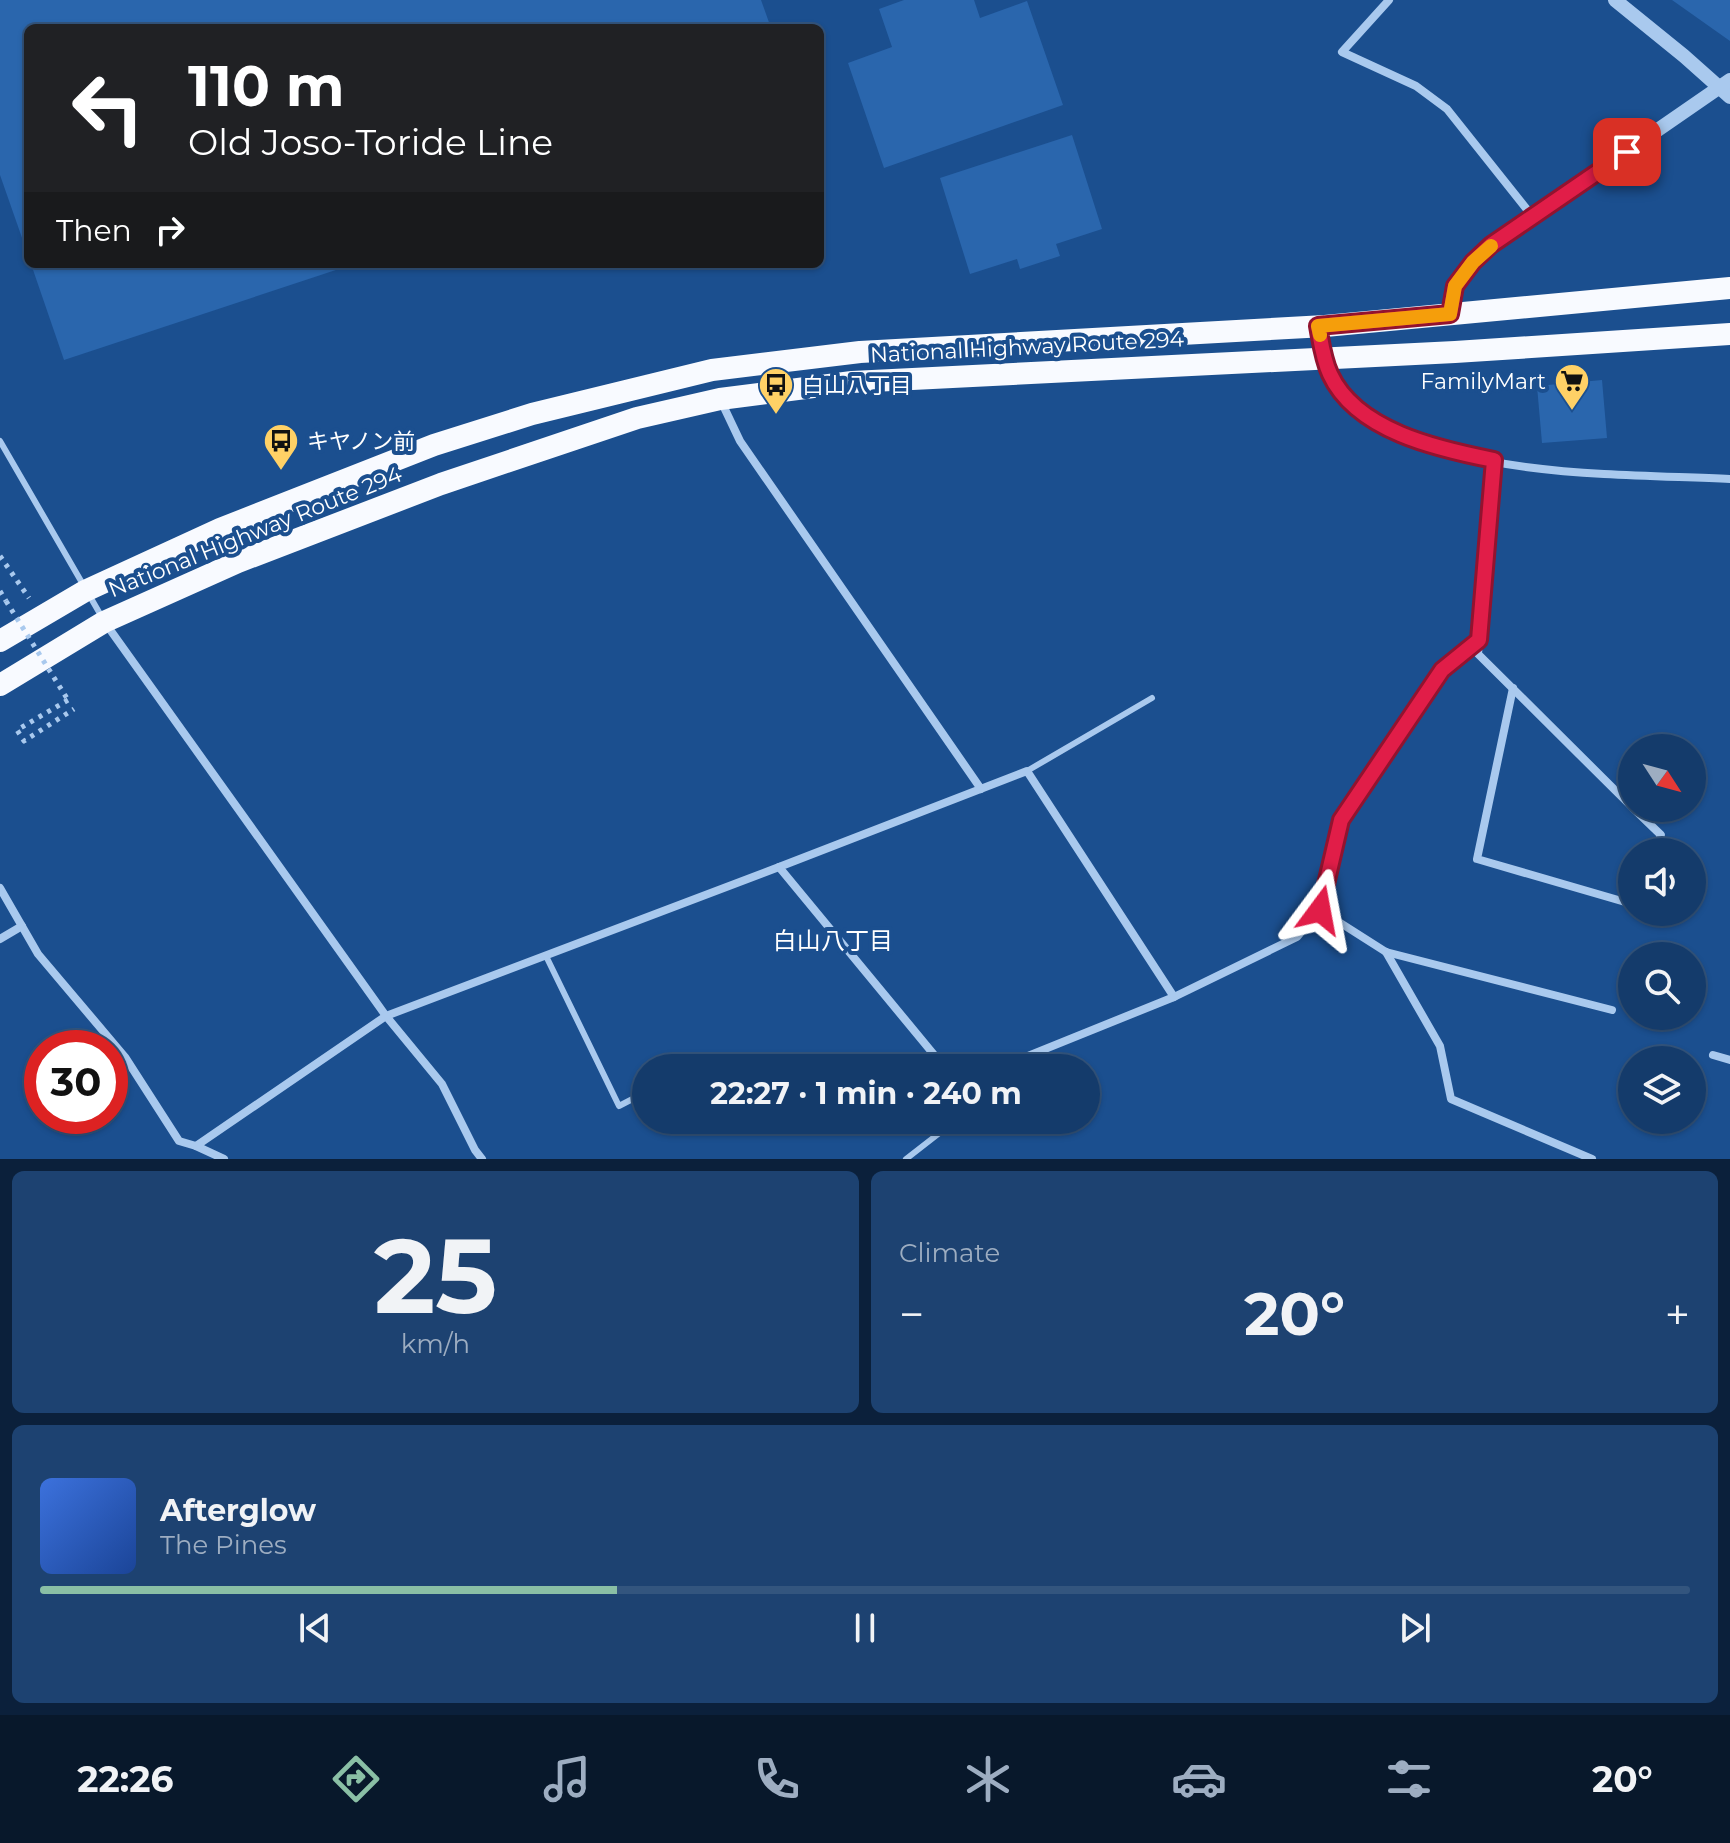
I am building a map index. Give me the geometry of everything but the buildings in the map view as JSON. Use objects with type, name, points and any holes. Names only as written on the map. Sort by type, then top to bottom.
[{"type":"highway","name":"National Highway Route 294","points":[[0,641],[85,591],[220,529],[434,445],[532,414],[698,373],[860,352],[1318,326],[1730,288]]},
{"type":"highway","name":"National Highway Route 294","points":[[0,685],[104,622],[238,562],[441,484],[637,418],[720,399],[852,382],[1324,359],[1730,334]]},
{"type":"street","points":[[1389,0],[1342,52],[1416,86],[1447,109],[1533,217]]},
{"type":"street","points":[[1450,314],[1455,286],[1491,245],[1727,88],[1615,0]]},
{"type":"street","points":[[1318,326],[1331,377],[1351,404],[1400,434],[1445,450],[1542,470],[1730,479]]},
{"type":"street","points":[[720,399],[740,441],[981,789]]},
{"type":"street","points":[[1494,460],[1478,654],[1618,792]]},
{"type":"street","points":[[104,622],[386,1016],[442,1084],[482,1159]]},
{"type":"street","points":[[1033,1054],[1174,997],[1297,937],[1320,910],[1341,820],[1442,670],[1479,640]]},
{"type":"street","points":[[1513,688],[1477,859],[1618,900]]},
{"type":"street","points":[[196,1146],[386,1016],[1027,771],[1174,997]]},
{"type":"street","points":[[1648,822],[1661,835],[1660,838]]},
{"type":"street","points":[[779,867],[933,1054]]},
{"type":"street","points":[[0,888],[38,954],[125,1057],[179,1141],[224,1159]]},
{"type":"street","points":[[1320,910],[1386,952],[1612,1010]]},
{"type":"street","points":[[0,939],[22,926]]},
{"type":"street","points":[[1386,952],[1440,1046],[1451,1099],[1592,1159]]},
{"type":"street","points":[[1713,1055],[1730,1060]]},
{"type":"lane","points":[[0,441],[104,622]]},
{"type":"lane","points":[[1027,771],[1152,698]]},
{"type":"lane","points":[[546,956],[619,1106],[632,1099]]},
{"type":"lane","points":[[906,1159],[938,1134]]},
{"type":"path","points":[[0,556],[22,586]]},
{"type":"path","points":[[0,591],[68,700],[17,730],[24,741],[74,709]]},
{"type":"slow traffic","points":[[1320,335],[1318,326],[1450,314],[1455,286],[1473,262],[1491,246]]},
{"type":"place","name":"FamilyMart","points":[[1572,412]]},
{"type":"place","name":"白山八丁目","points":[[776,416]]},
{"type":"place","name":"キヤノン前","points":[[281,472]]},
{"type":"district","name":"白山八丁目","points":[[833,940]]},
{"type":"route","points":[[1320,910],[1341,820],[1442,670],[1479,640],[1494,460],[1445,450],[1400,434],[1365,415],[1351,404],[1331,377],[1318,326],[1450,314],[1455,286],[1491,245],[1627,152]]}]
